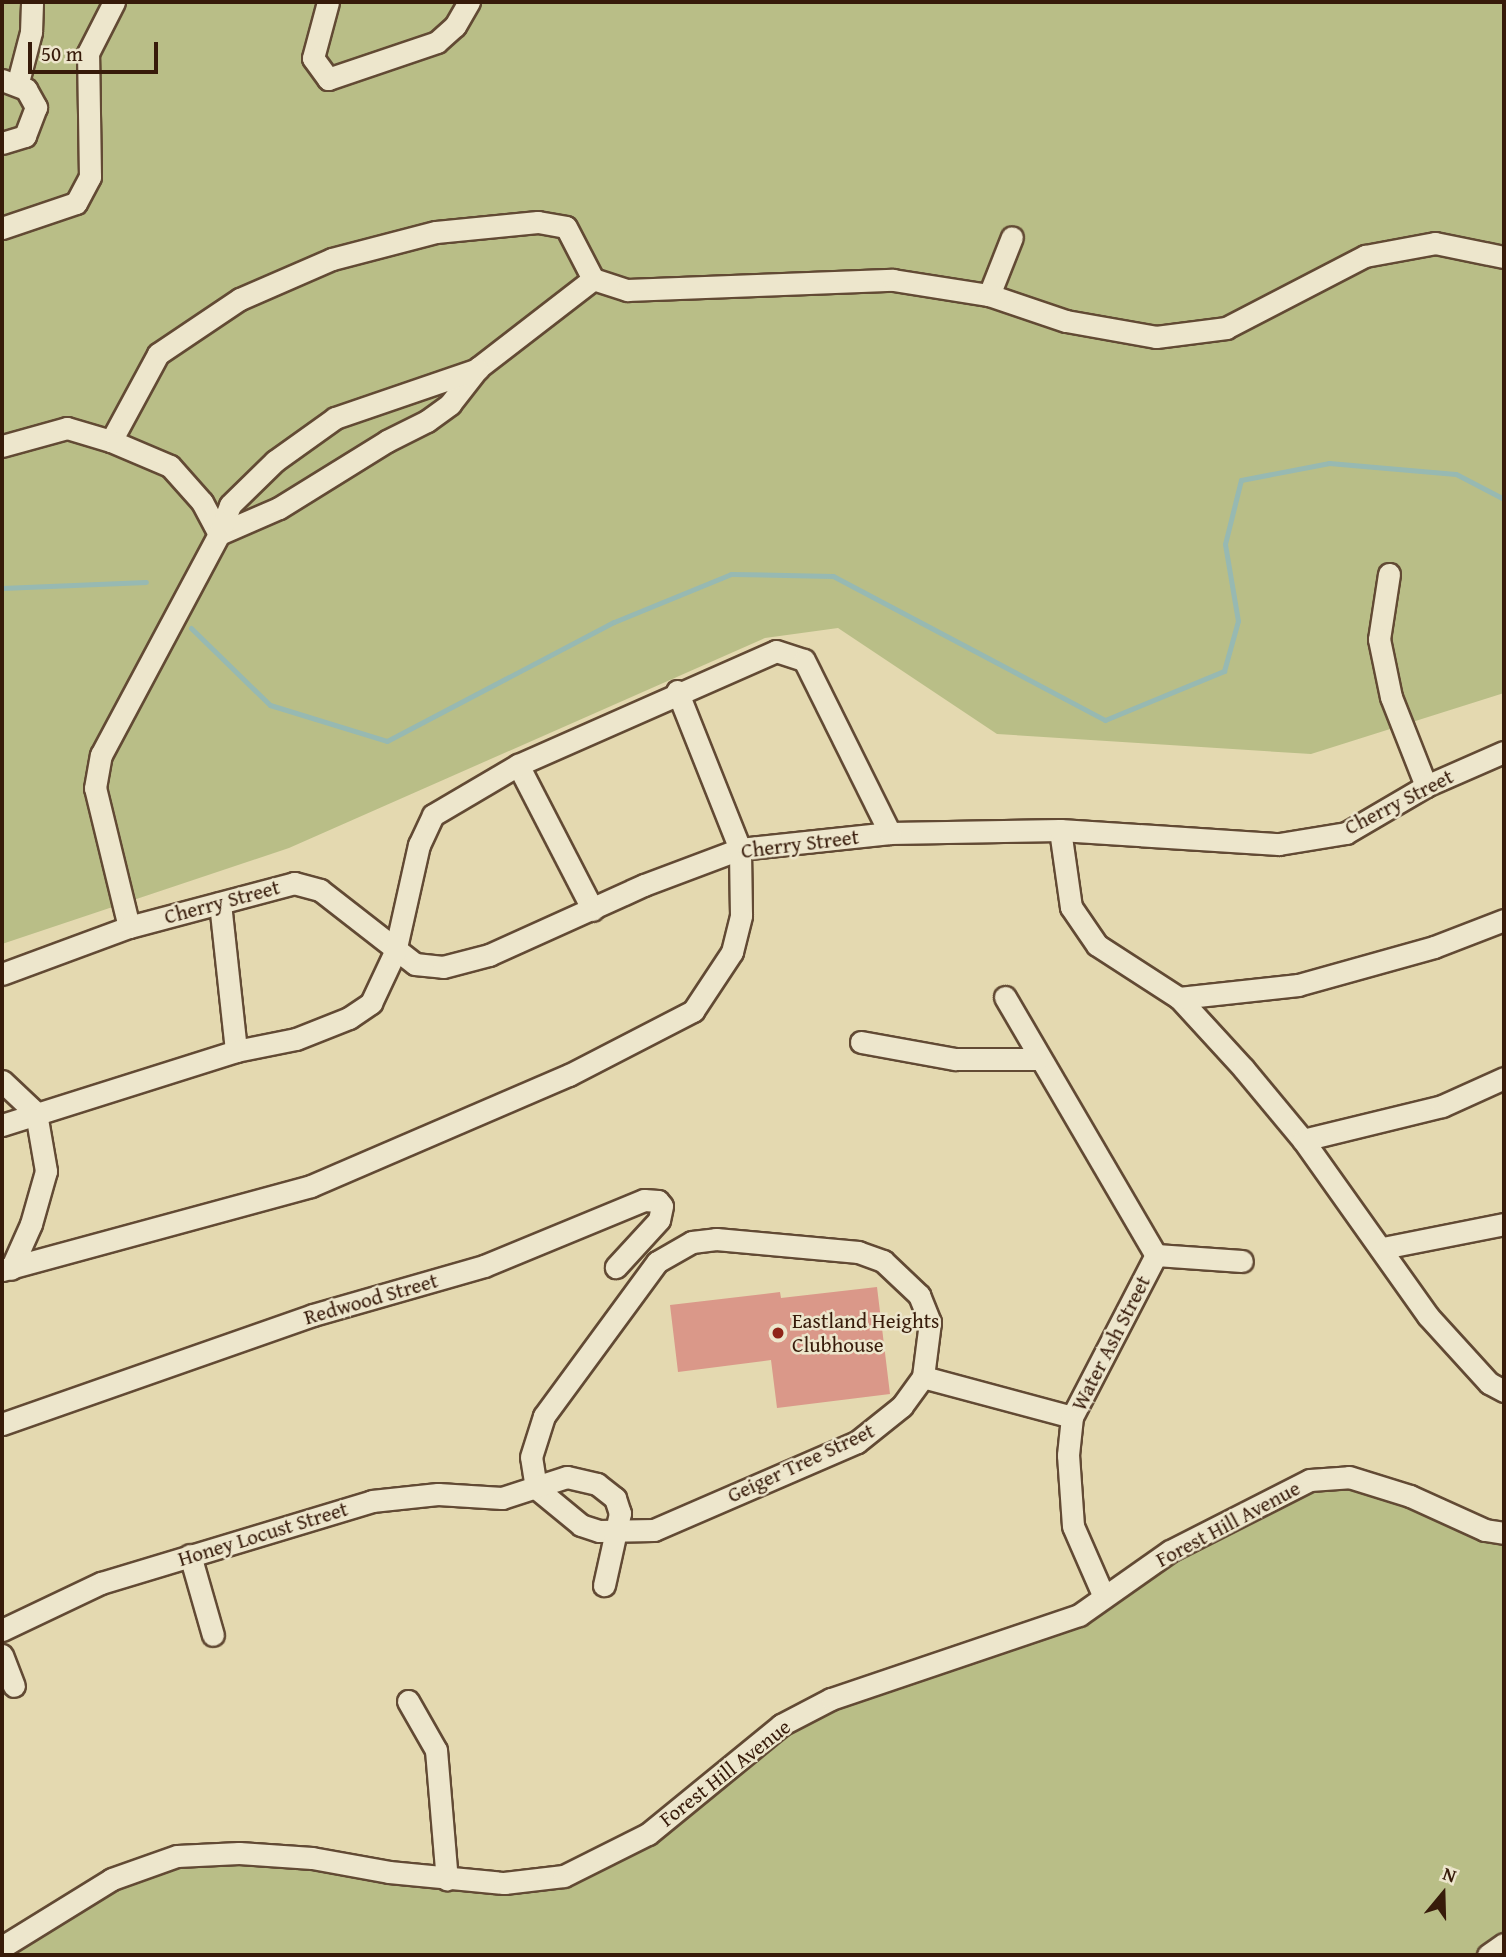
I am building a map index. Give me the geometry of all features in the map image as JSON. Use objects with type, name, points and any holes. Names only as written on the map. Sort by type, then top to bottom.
[{"type":"street","points":[[2,143],[25,135],[35,118],[33,97],[10,81],[31,32],[32,2]]},
{"type":"street","points":[[2,228],[76,203],[90,177],[88,52],[114,2]]},
{"type":"street","points":[[328,2],[313,58],[328,79],[437,42],[455,26],[469,2]]},
{"type":"street","points":[[111,441],[158,354],[240,299],[332,259],[436,232],[538,222],[566,227],[593,279],[626,290],[893,280],[989,295],[1066,321],[1156,337],[1226,328],[1365,256],[1435,243],[1504,257]]},
{"type":"street","points":[[989,295],[1012,237]]},
{"type":"street","points":[[219,534],[279,509],[387,441],[428,422],[450,404],[478,368],[593,279]]},
{"type":"street","points":[[129,927],[95,788],[101,755],[219,534],[230,505],[247,486],[335,418],[478,368]]},
{"type":"street","points":[[2,446],[67,428],[111,441],[170,466],[202,502],[219,534]]},
{"type":"street","points":[[1389,574],[1379,639],[1391,696],[1426,786]]},
{"type":"street","points":[[2,1125],[236,1051],[296,1039],[349,1018],[371,1003],[395,952],[418,845],[432,815],[518,765],[677,691],[776,651],[804,660],[890,832]]},
{"type":"street","points":[[6,1269],[311,1185],[569,1074],[693,1011],[732,952],[741,915],[740,849],[677,691]]},
{"type":"street","name":"Cherry Street","points":[[2,974],[129,927],[294,883],[320,890],[395,952],[415,964],[443,967],[489,955],[593,910],[644,884],[740,849],[890,832],[1060,830],[1279,844],[1346,833],[1426,786],[1504,752]]},
{"type":"street","points":[[518,765],[593,910]]},
{"type":"street","points":[[1060,830],[1071,907],[1097,945],[1179,998],[1303,1140],[1383,1248],[1428,1316],[1489,1382],[1504,1391]]},
{"type":"street","points":[[220,903],[236,1051]]},
{"type":"street","points":[[1179,998],[1298,985],[1434,947],[1504,920]]},
{"type":"street","name":"Water Ash Street","points":[[1005,997],[1037,1059],[1156,1255],[1072,1417],[1068,1455],[1073,1527],[1104,1597]]},
{"type":"street","points":[[861,1042],[955,1059],[1037,1059]]},
{"type":"street","points":[[1303,1140],[1442,1107],[1504,1078]]},
{"type":"street","points":[[2,1081],[36,1113],[46,1171],[31,1224],[6,1269]]},
{"type":"street","name":"Redwood Street","points":[[2,1424],[313,1315],[484,1266],[644,1200],[658,1201],[662,1206],[659,1220],[615,1267]]},
{"type":"street","points":[[1383,1248],[1504,1224]]},
{"type":"street","name":"Geiger Tree Street","points":[[716,1239],[858,1252],[883,1261],[919,1295],[930,1322],[923,1377],[902,1406],[857,1442],[654,1530],[599,1531],[581,1525],[536,1488],[531,1457],[544,1416],[657,1262],[692,1242],[716,1239]]},
{"type":"street","points":[[1156,1255],[1242,1261]]},
{"type":"street","points":[[923,1377],[1072,1417]]},
{"type":"street","name":"Honey Locust Street","points":[[2,1630],[101,1583],[372,1501],[438,1494],[502,1498],[567,1477],[597,1484],[615,1499],[620,1513],[617,1530]]},
{"type":"street","name":"Forest Hill Avenue","points":[[2,1947],[112,1879],[177,1856],[239,1853],[312,1858],[447,1880],[504,1883],[564,1876],[648,1834],[781,1725],[831,1699],[1079,1615],[1170,1551],[1310,1480],[1349,1477],[1410,1496],[1495,1532],[1504,1541]]},
{"type":"street","points":[[604,1585],[617,1530]]},
{"type":"street","points":[[190,1555],[213,1635]]},
{"type":"street","points":[[2,1655],[14,1686]]},
{"type":"street","points":[[408,1701],[436,1750],[447,1880]]},
{"type":"street","points":[[1488,1955],[1504,1944]]},
{"type":"green space","points":[[2,2],[1504,2],[1504,693],[1311,754],[997,734],[838,628],[765,638],[289,848],[2,944]]},
{"type":"green space","points":[[1349,1477],[1504,1541],[1504,1955],[2,1955],[2,1947],[177,1856],[504,1883],[612,1853],[781,1725],[1079,1615],[1310,1480]]},
{"type":"building","name":"Eastland Heights Clubhouse","points":[[877,1287],[890,1394],[777,1408],[771,1360],[678,1372],[670,1305],[780,1292],[781,1298]]},
{"type":"waterway","points":[[191,628],[270,705],[387,741],[614,622],[731,574],[833,576],[1105,720],[1224,671],[1238,621],[1225,544],[1241,480],[1329,463],[1456,474],[1504,499]]},
{"type":"waterway","points":[[2,588],[146,582]]},
{"type":"place","name":"Eastland Heights Clubhouse","points":[[778,1333]]}]
